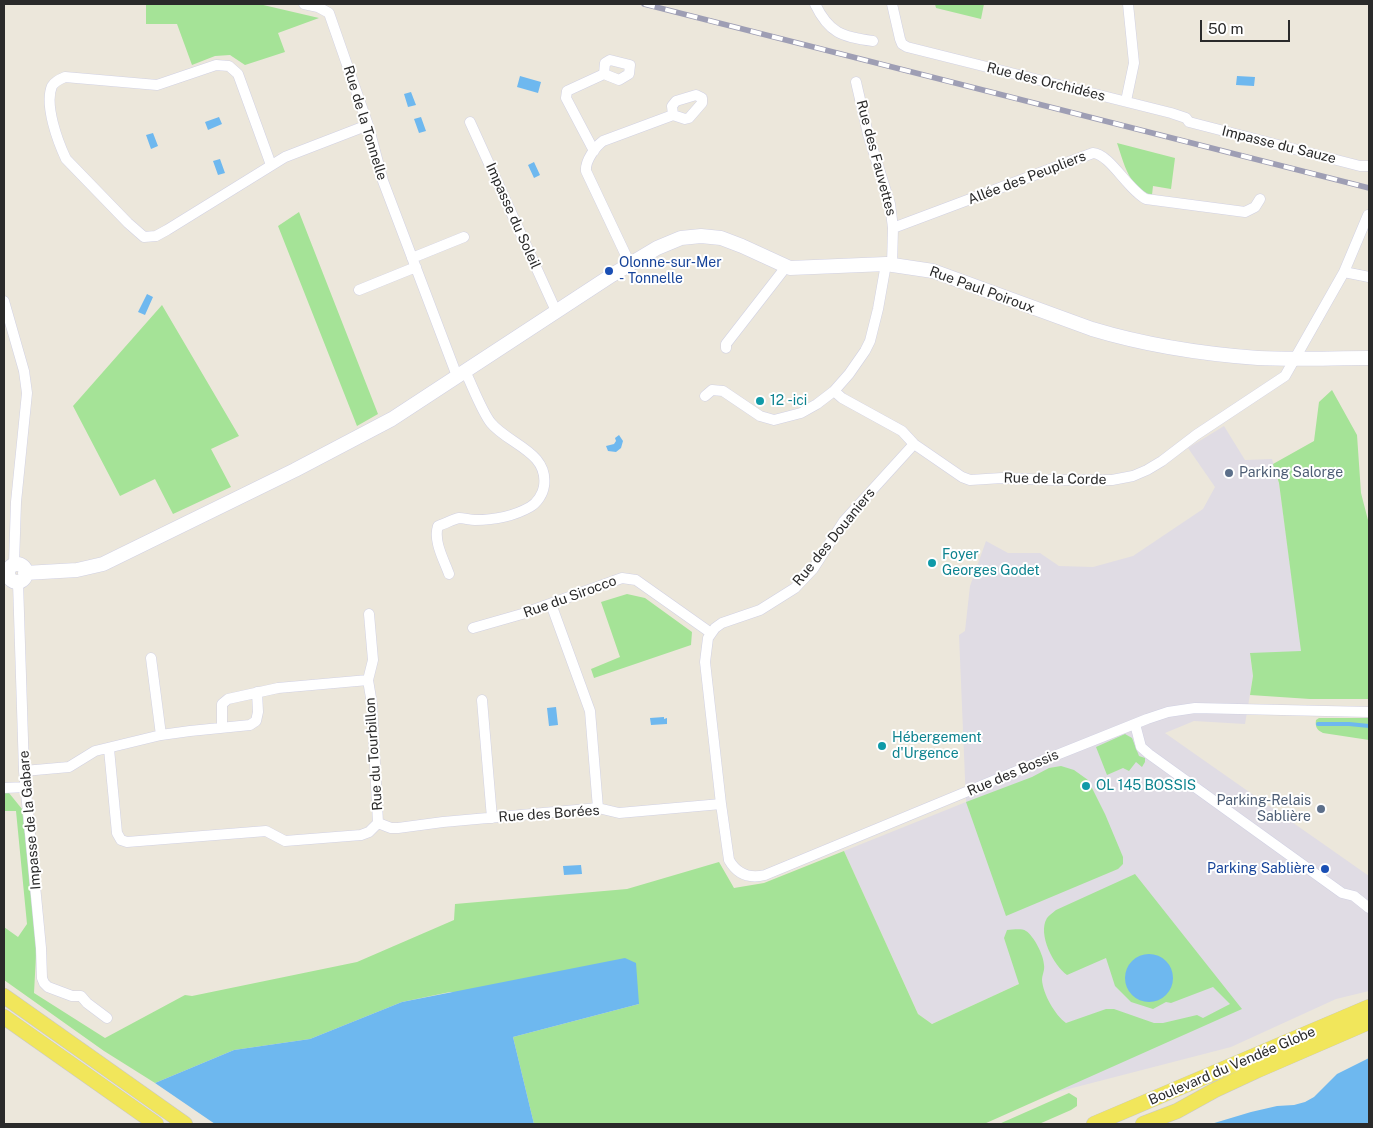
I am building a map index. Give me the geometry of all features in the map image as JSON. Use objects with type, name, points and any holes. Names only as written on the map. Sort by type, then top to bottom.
[{"type":"main road","points":[[4,996],[185,1124]]},
{"type":"main road","name":"Boulevard du Vendée Globe","points":[[1094,1124],[1369,1007]]},
{"type":"main road","points":[[4,1017],[156,1124]]},
{"type":"main road","name":"Boulevard du Vendée Globe","points":[[1143,1124],[1177,1111],[1215,1090],[1258,1070],[1369,1022]]},
{"type":"street","name":"Rue de la Tonnelle","points":[[304,4],[318,7],[329,13],[368,125],[383,181],[414,263],[461,374],[496,430],[526,449],[537,459],[545,480],[544,491],[531,507],[494,520],[459,518],[438,526],[435,533],[449,574]]},
{"type":"street","points":[[815,4],[825,21],[834,31],[850,38],[872,41]]},
{"type":"street","name":"Rue des Orchidées","points":[[892,4],[902,44],[907,47],[1126,101],[1181,116],[1189,122]]},
{"type":"street","points":[[1126,101],[1134,64],[1128,4]]},
{"type":"street","points":[[271,165],[238,74],[229,66],[216,65],[158,85],[65,77],[55,82],[52,87],[51,114],[61,149],[66,159],[144,237],[156,236],[167,230],[285,157],[368,125]]},
{"type":"street","points":[[594,151],[566,98],[566,94],[567,91],[604,74]]},
{"type":"street","name":"Rue des Fauvettes","points":[[705,396],[712,390],[723,391],[760,416],[774,420],[801,413],[834,391],[860,359],[870,341],[889,264],[893,228],[884,182],[868,134],[856,82]]},
{"type":"street","points":[[630,264],[586,171],[586,164],[603,141],[673,115]]},
{"type":"street","name":"Impasse du Soleil","points":[[470,122],[556,311]]},
{"type":"street","name":"Impasse du Sauze","points":[[1189,122],[1360,166],[1369,166]]},
{"type":"street","name":"Allée des Peupliers","points":[[893,228],[1093,153],[1098,153],[1106,158],[1134,191],[1146,199],[1245,212],[1255,206],[1260,199]]},
{"type":"street","name":"Rue de la Corde","points":[[834,391],[842,398],[902,431],[914,444],[962,477],[970,480],[1002,478],[1112,480],[1133,476],[1162,461],[1196,435],[1285,376],[1344,272],[1368,215]]},
{"type":"street","name":"Rue Paul Poiroux","points":[[14,573],[77,570],[92,568],[110,561],[355,440],[392,419],[630,264],[672,241],[691,236],[721,238],[785,266],[796,268],[889,264],[933,271],[1031,308],[1113,335],[1218,354],[1293,359],[1369,358]]},
{"type":"street","points":[[359,290],[464,237]]},
{"type":"street","points":[[726,348],[726,344],[785,266]]},
{"type":"street","points":[[1344,272],[1369,277]]},
{"type":"street","name":"Impasse de la Gabare","points":[[4,301],[24,371],[27,394],[16,502],[14,573],[24,771],[41,948],[42,978],[48,987],[72,996],[81,996],[107,1018]]},
{"type":"street","name":"Rue des Douaniers","points":[[711,632],[722,623],[760,610],[795,588],[812,568],[844,521],[914,444]]},
{"type":"street","name":"Rue du Sirocco","points":[[473,628],[498,622],[622,578],[629,578],[636,580],[711,632]]},
{"type":"street","points":[[551,604],[590,711],[598,808]]},
{"type":"street","points":[[368,680],[374,660],[369,614]]},
{"type":"street","points":[[711,632],[705,662],[721,804]]},
{"type":"street","points":[[151,658],[161,736]]},
{"type":"street","name":"Rue du Tourbillon","points":[[109,749],[117,833],[121,840],[127,842],[266,831],[285,841],[361,835],[369,832],[378,823],[372,704],[368,680],[278,688],[228,698],[222,704],[222,727]]},
{"type":"street","points":[[24,771],[69,767],[95,751],[161,736],[250,725],[256,721],[258,712],[257,692]]},
{"type":"street","points":[[482,700],[492,818]]},
{"type":"street","name":"Rue des Bossis","points":[[721,804],[729,860],[733,867],[743,874],[755,877],[1168,712],[1195,708],[1369,712]]},
{"type":"street","points":[[1135,724],[1141,747],[1149,754],[1342,893],[1354,896],[1369,908]]},
{"type":"street","points":[[4,788],[26,787]]},
{"type":"street","name":"Rue des Borées","points":[[378,823],[391,828],[398,828],[598,808],[619,813],[721,804]]},
{"type":"street","points":[[1348,1030],[1369,1028]]},
{"type":"shaded area","points":[[1224,426],[1245,460],[1272,459],[1279,483],[1302,652],[1250,654],[1253,676],[1245,724],[1194,721],[1165,733],[1369,876],[1369,991],[1336,999],[1231,1047],[1057,1092],[1019,984],[932,1024],[918,1014],[844,851],[966,802],[959,635],[965,631],[970,586],[986,541],[1008,553],[1040,553],[1059,566],[1093,567],[1133,556],[1203,509],[1215,487],[1188,448]]},
{"type":"green space","points":[[146,4],[259,4],[319,18],[278,33],[285,52],[245,65],[230,55],[215,56],[192,65],[177,24],[146,24]]},
{"type":"green space","points":[[935,4],[984,4],[981,19],[936,8]]},
{"type":"green space","points":[[1117,143],[1175,158],[1171,189],[1153,186],[1152,195],[1138,187],[1125,167]]},
{"type":"green space","points":[[299,212],[378,414],[357,426],[278,226]]},
{"type":"green space","points":[[162,305],[239,436],[211,449],[231,487],[173,514],[155,479],[120,496],[73,406]]},
{"type":"green space","points":[[1332,390],[1357,435],[1361,493],[1369,524],[1369,699],[1310,699],[1250,695],[1253,676],[1250,653],[1301,651],[1279,483],[1273,464],[1314,441],[1319,402]]},
{"type":"green space","points":[[627,594],[645,598],[692,632],[691,645],[594,678],[591,669],[620,657],[601,602]]},
{"type":"green space","points":[[1319,718],[1369,718],[1369,740],[1323,733],[1316,726],[1316,720]]},
{"type":"green space","points":[[1125,734],[1132,738],[1139,756],[1145,758],[1145,762],[1142,767],[1136,762],[1129,771],[1123,768],[1107,775],[1096,747]]},
{"type":"green space","points":[[1061,766],[1074,770],[1088,780],[1123,857],[1123,864],[1118,869],[1006,916],[966,802],[1032,777],[1049,768]]},
{"type":"green space","points":[[4,793],[9,793],[22,809],[37,937],[34,993],[105,1038],[185,995],[192,996],[357,962],[454,920],[455,904],[627,889],[719,862],[734,888],[764,883],[844,851],[918,1014],[932,1024],[1019,984],[1004,938],[1007,930],[1019,929],[1029,934],[1040,952],[1044,961],[1042,980],[1047,998],[1054,1010],[1066,1023],[1106,1009],[1114,1009],[1154,1023],[1163,1023],[1197,1015],[1203,1018],[1230,1004],[1213,987],[1171,1003],[1166,1002],[1153,1009],[1131,1002],[1115,986],[1106,958],[1067,975],[1057,965],[1048,949],[1044,932],[1044,925],[1048,917],[1056,910],[1135,874],[1242,1009],[984,1124],[534,1124],[513,1037],[639,1004],[450,992],[402,1002],[310,1039],[234,1050],[155,1083],[104,1051],[4,980],[4,927],[18,937],[27,924],[16,811],[4,811]]},
{"type":"green space","points":[[1069,1093],[1077,1098],[1077,1106],[1071,1110],[1039,1124],[999,1124]]},
{"type":"water","points":[[520,76],[541,82],[538,93],[517,87]]},
{"type":"water","points":[[1237,76],[1255,77],[1254,86],[1236,85]]},
{"type":"water","points":[[411,92],[416,105],[408,107],[404,94]]},
{"type":"water","points":[[219,117],[222,124],[208,130],[205,122]]},
{"type":"water","points":[[421,117],[426,131],[419,133],[414,119]]},
{"type":"water","points":[[153,133],[158,146],[151,149],[146,135]]},
{"type":"water","points":[[220,159],[225,173],[218,175],[213,161]]},
{"type":"water","points":[[534,162],[540,175],[534,178],[528,165]]},
{"type":"water","points":[[147,294],[153,297],[145,315],[138,312]]},
{"type":"water","points":[[619,435],[623,441],[621,448],[616,452],[608,451],[606,446],[614,444],[615,438]]},
{"type":"water","points":[[556,707],[558,725],[549,726],[547,708]]},
{"type":"water","points":[[664,717],[664,719],[667,718],[667,724],[651,725],[650,718]]},
{"type":"water","points":[[581,865],[582,874],[564,875],[563,866]]},
{"type":"water","points":[[1144,954],[1154,954],[1163,958],[1169,964],[1172,969],[1172,987],[1163,998],[1154,1002],[1144,1002],[1135,998],[1129,992],[1125,983],[1125,973],[1129,964],[1135,958]]},
{"type":"water","points":[[625,958],[636,963],[639,1004],[513,1037],[534,1124],[215,1124],[155,1083],[234,1050],[310,1039],[402,1002]]},
{"type":"water","points":[[1369,1058],[1369,1124],[1211,1124],[1251,1112],[1305,1102],[1314,1097],[1337,1074]]},
{"type":"waterway","points":[[1318,724],[1369,726]]},
{"type":"railway","points":[[644,4],[1369,188]]},
{"type":"place","name":"Olonne-sur-Mer - Tonnelle","points":[[609,271]]},
{"type":"place","name":"12 -ici","points":[[760,401]]},
{"type":"place","name":"Parking Salorge","points":[[1229,473]]},
{"type":"place","name":"Foyer Georges Godet","points":[[932,563]]},
{"type":"place","name":"Hébergement d'Urgence","points":[[882,746]]},
{"type":"place","name":"OL 145 BOSSIS","points":[[1086,786]]},
{"type":"place","name":"Parking-Relais Sablière","points":[[1321,809]]},
{"type":"place","name":"Parking Sablière","points":[[1325,869]]}]
